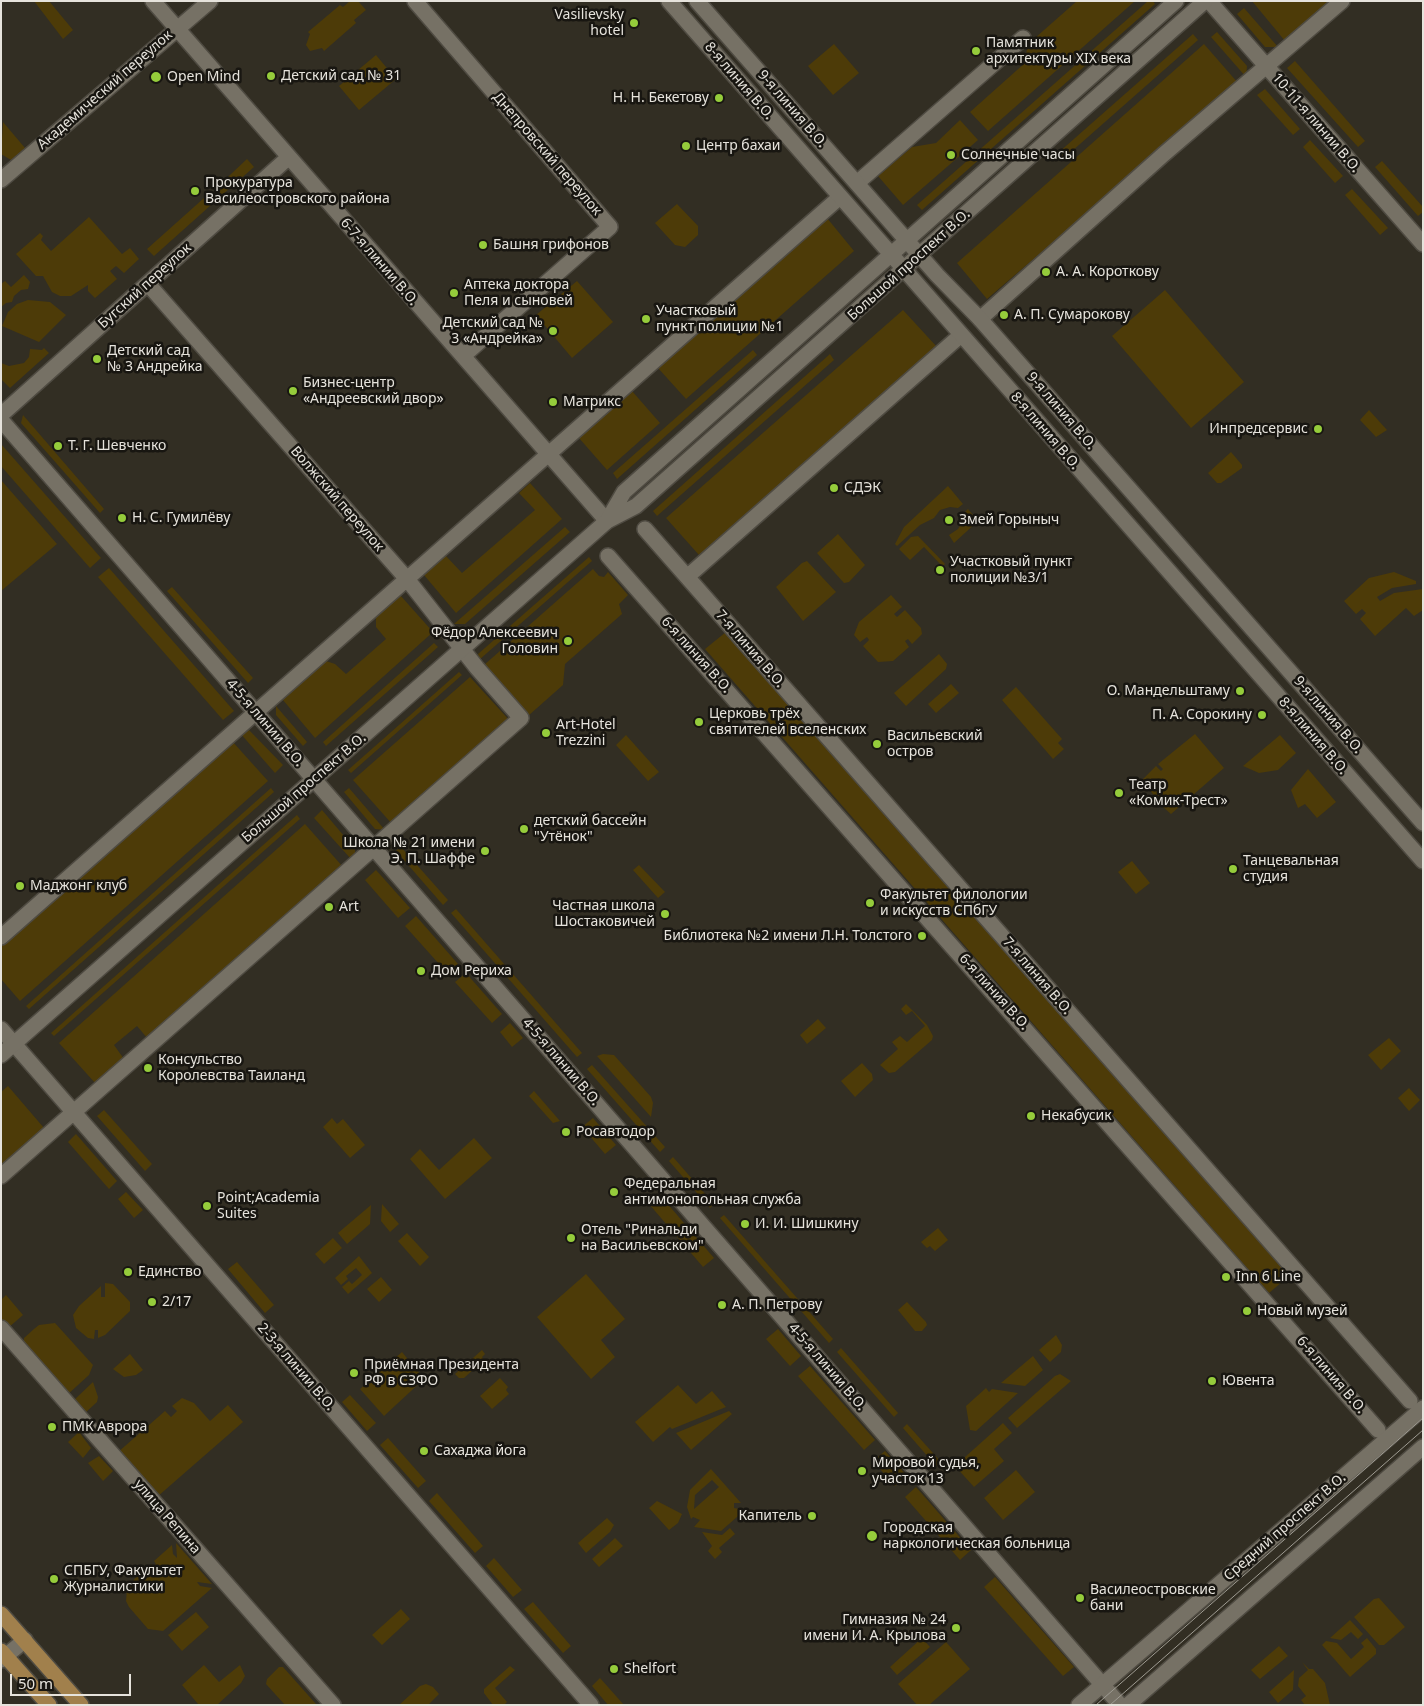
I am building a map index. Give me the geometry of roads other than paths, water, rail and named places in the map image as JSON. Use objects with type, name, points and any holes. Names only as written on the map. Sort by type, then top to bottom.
[{"type":"main road","points":[[1,1614],[81,1705]]},
{"type":"main road","points":[[3,1656],[49,1705]]},
{"type":"street","name":"6-7-я линии В.О.","points":[[153,1],[608,521]]},
{"type":"street","name":"Академический переулок","points":[[1,180],[210,1]]},
{"type":"street","name":"Днепровский переулок","points":[[415,1],[610,227],[463,356]]},
{"type":"street","name":"8-я линия В.О.","points":[[669,1],[1423,861]]},
{"type":"street","name":"9-я линия В.О.","points":[[697,1],[920,256],[980,319],[1423,823]]},
{"type":"street","name":"Большой проспект В.О.","points":[[608,521],[624,492],[892,256],[1176,1]]},
{"type":"street","name":"Большой проспект В.О.","points":[[1,1055],[608,521],[636,506],[920,256],[1205,1]]},
{"type":"street","name":"10-11-я линии В.О.","points":[[1209,1],[1423,244]]},
{"type":"street","points":[[980,319],[1157,160],[1342,1]]},
{"type":"street","points":[[857,183],[1023,38]]},
{"type":"street","name":"Бугский переулок","points":[[1,415],[289,157]]},
{"type":"street","points":[[1,937],[840,197]]},
{"type":"street","name":"Волжский переулок","points":[[148,284],[407,580],[462,649],[521,718],[374,848]]},
{"type":"street","points":[[687,577],[961,335]]},
{"type":"street","name":"4-5-я линии В.О.","points":[[1,420],[1120,1705]]},
{"type":"street","name":"7-я линия В.О.","points":[[645,529],[1416,1405]]},
{"type":"street","name":"6-я линия В.О.","points":[[608,556],[1378,1430]]},
{"type":"street","points":[[1,1176],[374,848]]},
{"type":"street","name":"2-3-я линии В.О.","points":[[1,1029],[591,1705]]},
{"type":"street","name":"улица Репина","points":[[1,1328],[333,1705]]},
{"type":"street","name":"Средний проспект В.О.","points":[[1079,1705],[1416,1405]]},
{"type":"street","points":[[1128,1705],[1423,1447]]},
{"type":"street","points":[[3,1656],[25,1640]]},
{"type":"tram line","points":[[1096,1705],[1423,1418]]},
{"type":"tram line","points":[[1110,1705],[1423,1430]]},
{"type":"place","name":"Vasilievsky hotel","points":[[634,23]]},
{"type":"place","name":"Памятник архитектуры XIX века","points":[[976,51]]},
{"type":"place","name":"Детский сад № 31","points":[[271,76]]},
{"type":"place","name":"Open Mind","points":[[156,77]]},
{"type":"place","name":"Н. Н. Бекетову","points":[[719,98]]},
{"type":"place","name":"Центр бахаи","points":[[686,146]]},
{"type":"place","name":"Солнечные часы","points":[[951,155]]},
{"type":"place","name":"Прокуратура Василеостровского района","points":[[195,191]]},
{"type":"place","name":"Башня грифонов","points":[[483,245]]},
{"type":"place","name":"А. А. Короткову","points":[[1046,272]]},
{"type":"place","name":"Аптека доктора Пеля и сыновей","points":[[454,293]]},
{"type":"place","name":"А. П. Сумарокову","points":[[1004,315]]},
{"type":"place","name":"Участковый пункт полиции №1","points":[[646,319]]},
{"type":"place","name":"Детский сад № 3 «Андрейка»","points":[[553,331]]},
{"type":"place","name":"Детский сад № 3 Андрейка","points":[[97,359]]},
{"type":"place","name":"Бизнес-центр «Андреевский двор»","points":[[293,391]]},
{"type":"place","name":"Матрикс","points":[[553,402]]},
{"type":"place","name":"Инпредсервис","points":[[1318,429]]},
{"type":"place","name":"Т. Г. Шевченко","points":[[58,446]]},
{"type":"place","name":"СДЭК","points":[[834,488]]},
{"type":"place","name":"Н. С. Гумилёву","points":[[122,518]]},
{"type":"place","name":"Змей Горыныч","points":[[949,520]]},
{"type":"place","name":"Участковый пункт полиции №3/1","points":[[940,570]]},
{"type":"place","name":"Фёдор Алексеевич Головин","points":[[568,641]]},
{"type":"place","name":"О. Мандельштаму","points":[[1240,691]]},
{"type":"place","name":"П. А. Сорокину","points":[[1262,715]]},
{"type":"place","name":"Церковь трёх святителей вселенских","points":[[699,722]]},
{"type":"place","name":"Art-Hotel Trezzini","points":[[546,733]]},
{"type":"place","name":"Васильевский остров","points":[[877,744]]},
{"type":"place","name":"Театр «Комик-Трест»","points":[[1119,793]]},
{"type":"place","name":"детский бассейн \"Утёнок\"","points":[[524,829]]},
{"type":"place","name":"Школа № 21 имени Э. П. Шаффе","points":[[485,851]]},
{"type":"place","name":"Танцевальная студия","points":[[1233,869]]},
{"type":"place","name":"Маджонг клуб","points":[[20,886]]},
{"type":"place","name":"Факультет филологии и искусств СПбГУ","points":[[870,903]]},
{"type":"place","name":"Art","points":[[329,907]]},
{"type":"place","name":"Частная школа Шостаковичей","points":[[665,914]]},
{"type":"place","name":"Библиотека №2 имени Л.Н. Толстого","points":[[922,936]]},
{"type":"place","name":"Дом Рериха","points":[[421,971]]},
{"type":"place","name":"Консульство Королевства Таиланд","points":[[148,1068]]},
{"type":"place","name":"Некабусик","points":[[1031,1116]]},
{"type":"place","name":"Росавтодор","points":[[566,1132]]},
{"type":"place","name":"Федеральная антимонопольная служба","points":[[614,1192]]},
{"type":"place","name":"Point;Academia Suites","points":[[207,1206]]},
{"type":"place","name":"И. И. Шишкину","points":[[745,1224]]},
{"type":"place","name":"Отель \"Ринальди на Васильевском\"","points":[[571,1238]]},
{"type":"place","name":"Единство","points":[[128,1272]]},
{"type":"place","name":"Inn 6 Line","points":[[1226,1277]]},
{"type":"place","name":"2/17","points":[[152,1302]]},
{"type":"place","name":"А. П. Петрову","points":[[722,1305]]},
{"type":"place","name":"Новый музей","points":[[1247,1311]]},
{"type":"place","name":"Приёмная Президента РФ в СЗФО","points":[[354,1373]]},
{"type":"place","name":"Ювента","points":[[1212,1381]]},
{"type":"place","name":"ПМК Аврора","points":[[52,1427]]},
{"type":"place","name":"Сахаджа йога","points":[[424,1451]]},
{"type":"place","name":"Мировой судья, участок 13","points":[[862,1471]]},
{"type":"place","name":"Капитель","points":[[812,1516]]},
{"type":"place","name":"Городская наркологическая больница","points":[[872,1536]]},
{"type":"place","name":"СПБГУ, Факультет Журналистики","points":[[54,1579]]},
{"type":"place","name":"Василеостровские бани","points":[[1080,1598]]},
{"type":"place","name":"Гимназия № 24 имени И. А. Крылова","points":[[956,1628]]},
{"type":"place","name":"Shelfort","points":[[614,1669]]}]
